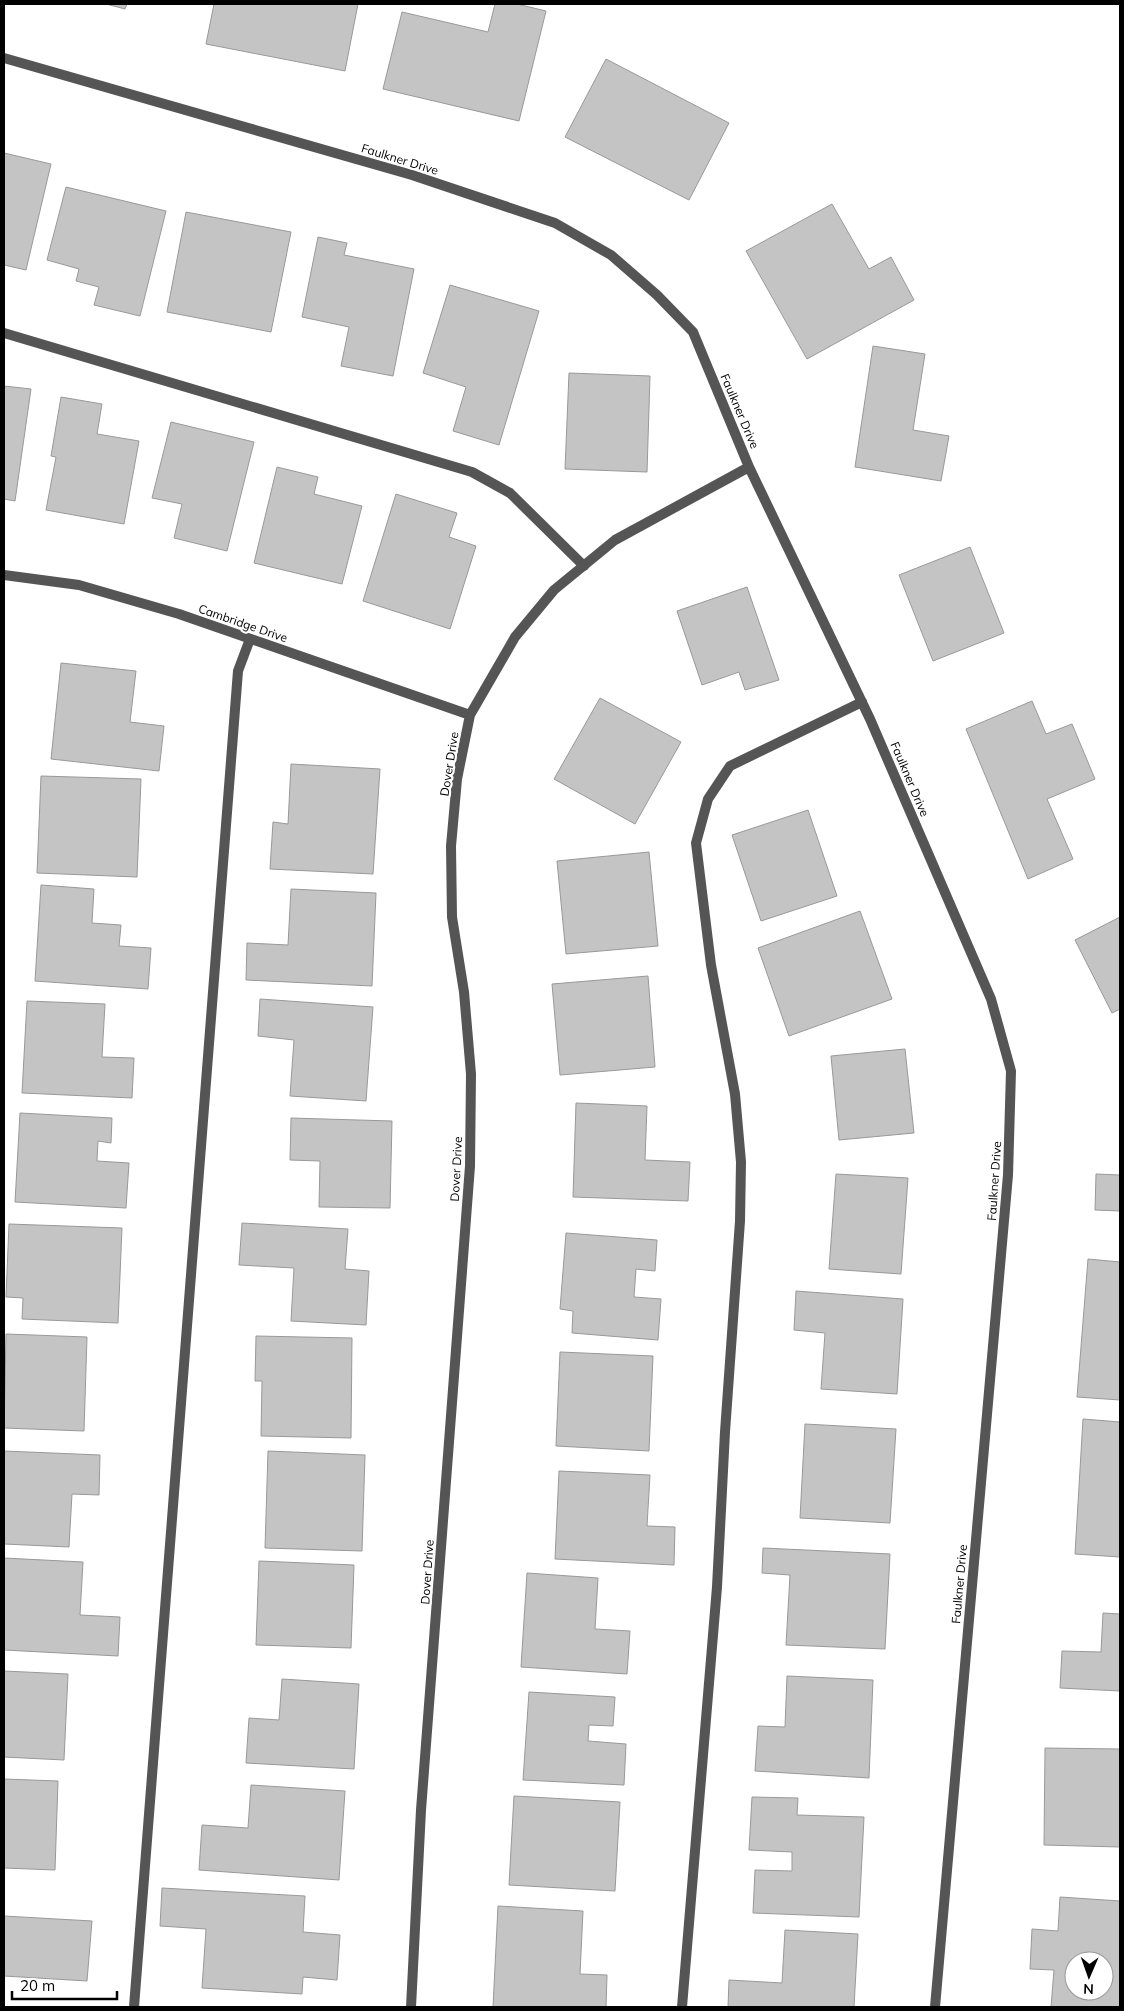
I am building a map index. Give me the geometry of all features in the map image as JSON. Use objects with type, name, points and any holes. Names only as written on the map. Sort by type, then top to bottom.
[{"type":"street","name":"Faulkner Drive","points":[[4,58],[412,175],[555,223],[611,255],[657,294],[693,332],[749,467],[862,702],[991,999],[1011,1071],[1008,1175],[935,2007]]},
{"type":"street","points":[[4,332],[472,472],[510,493],[584,566]]},
{"type":"street","name":"Dover Drive","points":[[411,2007],[421,1810],[470,1166],[471,1074],[464,992],[452,917],[451,846],[457,779],[470,715],[514,637],[554,590],[615,540],[749,467]]},
{"type":"street","name":"Cambridge Drive","points":[[4,575],[79,585],[179,614],[470,715]]},
{"type":"street","points":[[134,2007],[238,671],[250,639]]},
{"type":"street","points":[[682,2007],[718,1587],[725,1432],[740,1221],[741,1162],[735,1094],[711,965],[696,843],[708,798],[730,766],[862,702]]},
{"type":"building","points":[[106,4],[127,4],[125,9]]},
{"type":"building","points":[[214,4],[358,4],[345,71],[206,44]]},
{"type":"building","points":[[495,4],[517,4],[546,11],[519,121],[383,89],[402,12],[488,32]]},
{"type":"building","points":[[606,59],[729,123],[689,200],[565,137]]},
{"type":"building","points":[[4,153],[51,164],[26,270],[4,265]]},
{"type":"building","points":[[66,187],[166,211],[140,316],[94,305],[99,287],[76,281],[79,269],[47,260]]},
{"type":"building","points":[[832,204],[869,269],[891,257],[914,300],[807,359],[746,251]]},
{"type":"building","points":[[186,212],[291,232],[271,332],[167,312]]},
{"type":"building","points":[[318,237],[347,243],[344,255],[414,269],[393,376],[341,366],[349,327],[302,317]]},
{"type":"building","points":[[450,285],[539,311],[499,445],[453,431],[466,387],[423,373]]},
{"type":"building","points":[[873,346],[925,354],[913,430],[949,436],[941,481],[855,467]]},
{"type":"building","points":[[569,373],[650,376],[647,472],[565,469]]},
{"type":"building","points":[[4,386],[31,389],[15,501],[4,499]]},
{"type":"building","points":[[61,397],[102,404],[97,434],[139,441],[124,524],[46,510],[56,457],[51,456]]},
{"type":"building","points":[[171,422],[254,442],[227,551],[174,538],[182,504],[152,498]]},
{"type":"building","points":[[277,467],[318,477],[314,494],[362,506],[342,584],[254,563]]},
{"type":"building","points":[[396,494],[457,513],[449,537],[476,546],[450,629],[363,601]]},
{"type":"building","points":[[970,547],[1004,633],[933,661],[899,575]]},
{"type":"building","points":[[747,587],[779,680],[745,690],[739,672],[702,685],[677,611]]},
{"type":"building","points":[[61,663],[136,671],[130,722],[164,726],[159,771],[51,759]]},
{"type":"building","points":[[600,698],[681,742],[635,824],[554,779]]},
{"type":"building","points":[[1032,701],[1046,734],[1072,724],[1095,779],[1047,799],[1073,859],[1028,879],[966,729]]},
{"type":"building","points":[[291,764],[380,769],[373,874],[270,869],[273,822],[288,824]]},
{"type":"building","points":[[41,776],[141,779],[137,877],[37,873]]},
{"type":"building","points":[[808,810],[837,896],[761,921],[732,835]]},
{"type":"building","points":[[649,852],[658,946],[566,954],[557,861]]},
{"type":"building","points":[[41,885],[94,889],[92,923],[121,925],[119,946],[151,948],[148,989],[35,981]]},
{"type":"building","points":[[291,889],[376,893],[372,986],[246,980],[247,943],[288,945]]},
{"type":"building","points":[[860,911],[892,999],[789,1036],[758,948]]},
{"type":"building","points":[[1120,917],[1120,1009],[1112,1013],[1075,940]]},
{"type":"building","points":[[648,976],[655,1067],[560,1075],[552,984]]},
{"type":"building","points":[[260,999],[373,1007],[366,1101],[290,1096],[294,1040],[258,1036]]},
{"type":"building","points":[[27,1001],[105,1004],[102,1057],[134,1058],[132,1098],[22,1093]]},
{"type":"building","points":[[905,1049],[914,1133],[839,1140],[831,1056]]},
{"type":"building","points":[[576,1103],[647,1106],[645,1160],[690,1162],[688,1201],[573,1197]]},
{"type":"building","points":[[20,1113],[112,1118],[111,1143],[98,1141],[97,1161],[129,1163],[126,1208],[15,1202]]},
{"type":"building","points":[[291,1118],[392,1121],[390,1208],[319,1207],[320,1161],[290,1160]]},
{"type":"building","points":[[836,1174],[908,1178],[901,1274],[829,1269]]},
{"type":"building","points":[[1096,1174],[1120,1175],[1120,1211],[1095,1210]]},
{"type":"building","points":[[242,1223],[348,1229],[345,1269],[369,1271],[366,1325],[291,1321],[294,1268],[239,1265]]},
{"type":"building","points":[[9,1224],[122,1228],[118,1323],[22,1319],[23,1298],[6,1297]]},
{"type":"building","points":[[566,1233],[657,1240],[655,1271],[636,1269],[634,1297],[661,1299],[658,1340],[572,1333],[573,1311],[560,1309]]},
{"type":"building","points":[[1088,1259],[1120,1262],[1120,1400],[1077,1397]]},
{"type":"building","points":[[796,1291],[903,1299],[897,1394],[821,1389],[825,1333],[794,1330]]},
{"type":"building","points":[[6,1334],[87,1337],[84,1431],[4,1428]]},
{"type":"building","points":[[256,1336],[352,1338],[351,1438],[261,1436],[262,1381],[255,1381]]},
{"type":"building","points":[[560,1352],[653,1356],[649,1451],[556,1446]]},
{"type":"building","points":[[1083,1419],[1120,1422],[1120,1557],[1075,1554]]},
{"type":"building","points":[[805,1424],[896,1429],[890,1523],[800,1518]]},
{"type":"building","points":[[4,1451],[100,1455],[99,1495],[72,1494],[69,1547],[4,1544]]},
{"type":"building","points":[[268,1451],[365,1455],[362,1551],[265,1548]]},
{"type":"building","points":[[559,1471],[650,1475],[647,1526],[675,1527],[674,1565],[555,1559]]},
{"type":"building","points":[[763,1548],[890,1554],[885,1649],[786,1645],[790,1575],[762,1573]]},
{"type":"building","points":[[4,1558],[83,1562],[80,1615],[120,1617],[118,1656],[4,1650]]},
{"type":"building","points":[[259,1561],[354,1565],[351,1648],[256,1645]]},
{"type":"building","points":[[527,1573],[598,1578],[595,1629],[630,1631],[627,1674],[521,1667]]},
{"type":"building","points":[[1103,1613],[1120,1614],[1120,1691],[1060,1688],[1062,1651],[1101,1652]]},
{"type":"building","points":[[4,1671],[68,1674],[64,1760],[4,1757]]},
{"type":"building","points":[[787,1676],[873,1680],[869,1778],[755,1771],[758,1726],[785,1727]]},
{"type":"building","points":[[282,1679],[359,1684],[354,1769],[246,1763],[249,1718],[279,1720]]},
{"type":"building","points":[[529,1692],[615,1697],[613,1726],[589,1725],[588,1741],[626,1744],[624,1785],[523,1780]]},
{"type":"building","points":[[1045,1748],[1120,1749],[1120,1847],[1044,1845]]},
{"type":"building","points":[[4,1779],[58,1781],[55,1870],[4,1868]]},
{"type":"building","points":[[251,1785],[345,1791],[339,1880],[199,1870],[202,1825],[248,1828]]},
{"type":"building","points":[[514,1796],[620,1802],[615,1891],[509,1885]]},
{"type":"building","points":[[752,1797],[798,1798],[797,1815],[864,1817],[859,1917],[753,1913],[755,1870],[792,1871],[792,1852],[749,1850]]},
{"type":"building","points":[[162,1888],[305,1896],[303,1932],[340,1935],[337,1980],[303,1977],[302,1994],[202,1988],[206,1929],[160,1926]]},
{"type":"building","points":[[1060,1897],[1120,1901],[1120,2007],[1051,2007],[1054,1970],[1030,1969],[1032,1929],[1058,1931]]},
{"type":"building","points":[[498,1906],[583,1911],[580,1974],[607,1975],[606,2007],[493,2007]]},
{"type":"building","points":[[4,1916],[92,1921],[87,1981],[4,1976]]},
{"type":"building","points":[[785,1930],[858,1934],[854,2007],[728,2007],[729,1980],[782,1983]]}]
